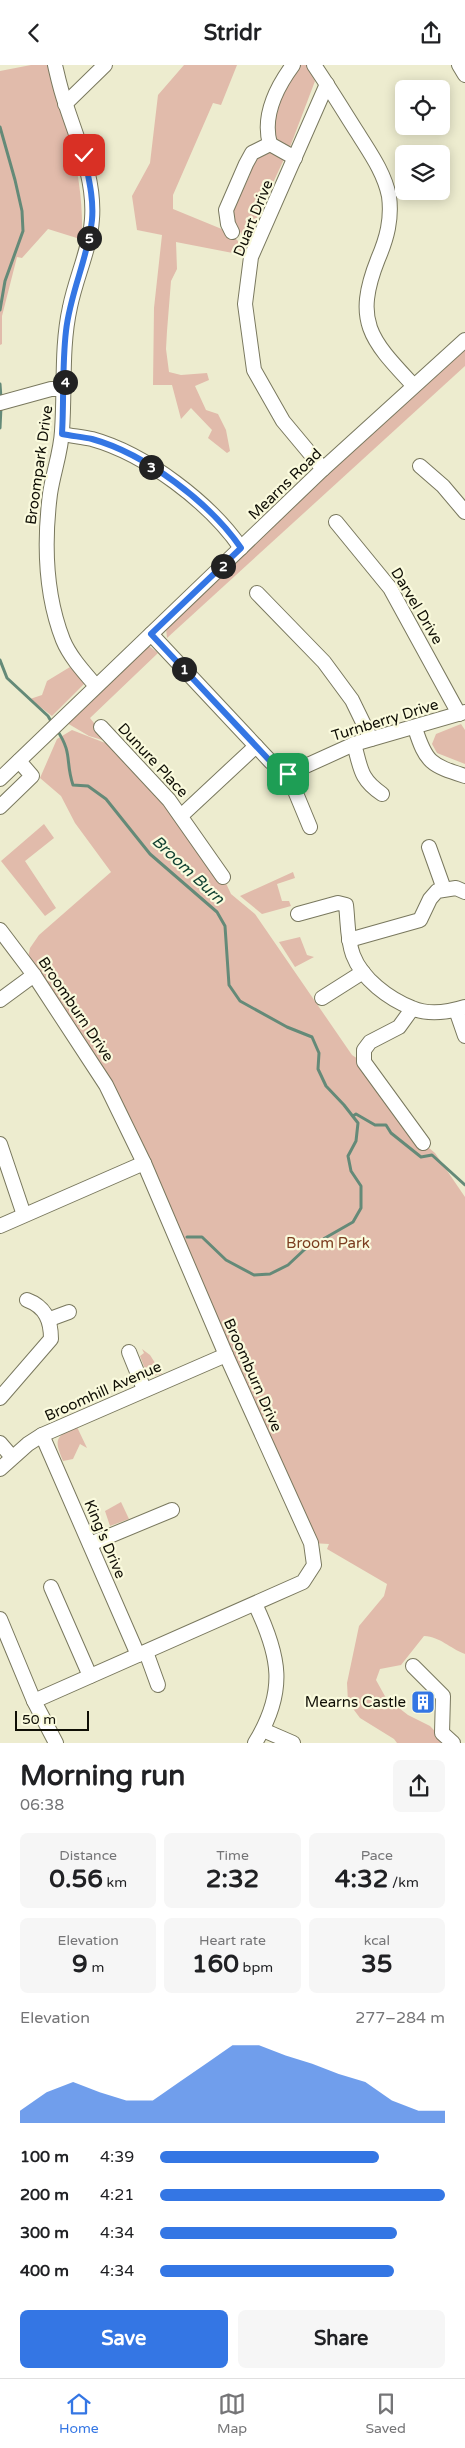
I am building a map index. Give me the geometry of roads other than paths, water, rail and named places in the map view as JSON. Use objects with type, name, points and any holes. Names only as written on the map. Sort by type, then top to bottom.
[{"type":"street","name":"Broompark Drive","points":[[55,65],[65,103],[87,170],[92,199],[92,219],[89,240],[70,307],[66,333],[62,434],[46,529],[49,579],[63,641],[79,666],[96,686]]},
{"type":"street","points":[[65,103],[105,65]]},
{"type":"street","points":[[293,65],[282,80],[266,118],[266,131],[270,144],[295,158]]},
{"type":"street","points":[[314,65],[384,177],[390,218],[388,236],[371,277],[367,296],[367,317],[373,337],[383,353],[413,385]]},
{"type":"street","points":[[459,65],[465,75]]},
{"type":"street","name":"Duart Drive","points":[[323,469],[283,421],[254,370],[245,304],[252,257],[327,84]]},
{"type":"street","points":[[232,232],[226,217],[229,202],[252,153],[270,144]]},
{"type":"street","name":"Mearns Road","points":[[0,779],[323,469],[413,385],[465,340]]},
{"type":"street","points":[[0,403],[51,389],[65,389]]},
{"type":"street","points":[[62,434],[92,439],[122,451],[163,474],[196,499],[230,533],[241,548]]},
{"type":"street","points":[[420,467],[443,486],[465,512]]},
{"type":"street","name":"Darvel Drive","points":[[336,522],[390,587],[462,713]]},
{"type":"street","points":[[257,593],[324,662],[352,700],[371,739]]},
{"type":"street","points":[[151,634],[256,746],[279,769],[288,774],[310,827]]},
{"type":"street","name":"Turnberry Drive","points":[[288,774],[354,744],[462,713]]},
{"type":"street","name":"Dunure Place","points":[[101,727],[182,815],[223,877]]},
{"type":"street","points":[[414,728],[426,757],[437,765],[465,776]]},
{"type":"street","points":[[354,744],[368,785],[382,794]]},
{"type":"street","name":"Dunure Place","points":[[182,815],[256,746]]},
{"type":"street","points":[[0,807],[32,776],[19,761]]},
{"type":"street","points":[[429,847],[444,889]]},
{"type":"street","points":[[349,940],[420,920],[430,899],[437,891],[456,888],[465,892]]},
{"type":"street","points":[[298,914],[342,903],[346,905],[349,940],[353,956],[368,979],[412,1009],[429,1012],[461,1009],[465,1036]]},
{"type":"street","name":"Broomburn Drive","points":[[0,930],[34,975],[106,1085],[144,1163],[226,1355],[311,1543],[314,1565],[303,1582],[34,1701]]},
{"type":"street","points":[[322,998],[363,972]]},
{"type":"street","points":[[0,1001],[34,975]]},
{"type":"street","points":[[412,1009],[399,1027],[370,1042],[364,1050],[364,1063],[424,1143]]},
{"type":"street","points":[[0,1144],[24,1215]]},
{"type":"street","points":[[0,1226],[144,1163]]},
{"type":"street","points":[[0,1398],[51,1339],[50,1319],[36,1303],[27,1299]]},
{"type":"street","points":[[50,1319],[69,1312]]},
{"type":"street","points":[[129,1352],[144,1389]]},
{"type":"street","name":"Broomhill Avenue","points":[[0,1469],[12,1457],[42,1435],[144,1389],[226,1355]]},
{"type":"street","name":"King's Drive","points":[[42,1435],[90,1544],[158,1685]]},
{"type":"street","points":[[0,1443],[12,1457]]},
{"type":"street","points":[[90,1544],[172,1509]]},
{"type":"street","points":[[51,1587],[90,1676]]},
{"type":"street","points":[[255,1743],[263,1730],[273,1705],[277,1665],[271,1637],[256,1604]]},
{"type":"street","points":[[0,1619],[5,1645],[56,1743]]},
{"type":"street","points":[[413,1666],[442,1696],[442,1733],[454,1743]]},
{"type":"street","points":[[263,1730],[293,1743]]},
{"type":"waterway","name":"Broom Burn","points":[[0,127],[22,211],[23,231],[5,281],[0,310]]},
{"type":"waterway","name":"Broom Burn","points":[[0,384],[1,398]]},
{"type":"waterway","name":"Broom Burn","points":[[0,428],[1,407]]},
{"type":"waterway","name":"Broom Burn","points":[[0,660],[7,678],[48,716],[52,723]]},
{"type":"waterway","name":"Broom Burn","points":[[57,730],[65,745],[73,785],[88,786],[106,799],[150,854],[217,912],[225,926],[229,985],[240,1001],[287,1027],[312,1037],[319,1053],[318,1069],[326,1086],[358,1123],[356,1141],[348,1156],[351,1171],[361,1186],[361,1208],[353,1222],[304,1250],[288,1265],[270,1274],[254,1275],[226,1260],[202,1237],[187,1237]]},
{"type":"waterway","points":[[353,1116],[356,1114],[375,1125],[386,1125],[391,1133],[421,1157],[432,1155],[465,1185]]},
{"type":"place","name":"Mearns Castle","points":[[423,1702]]},
{"type":"park label","name":"Broom Park","points":[[328,1243]]}]
